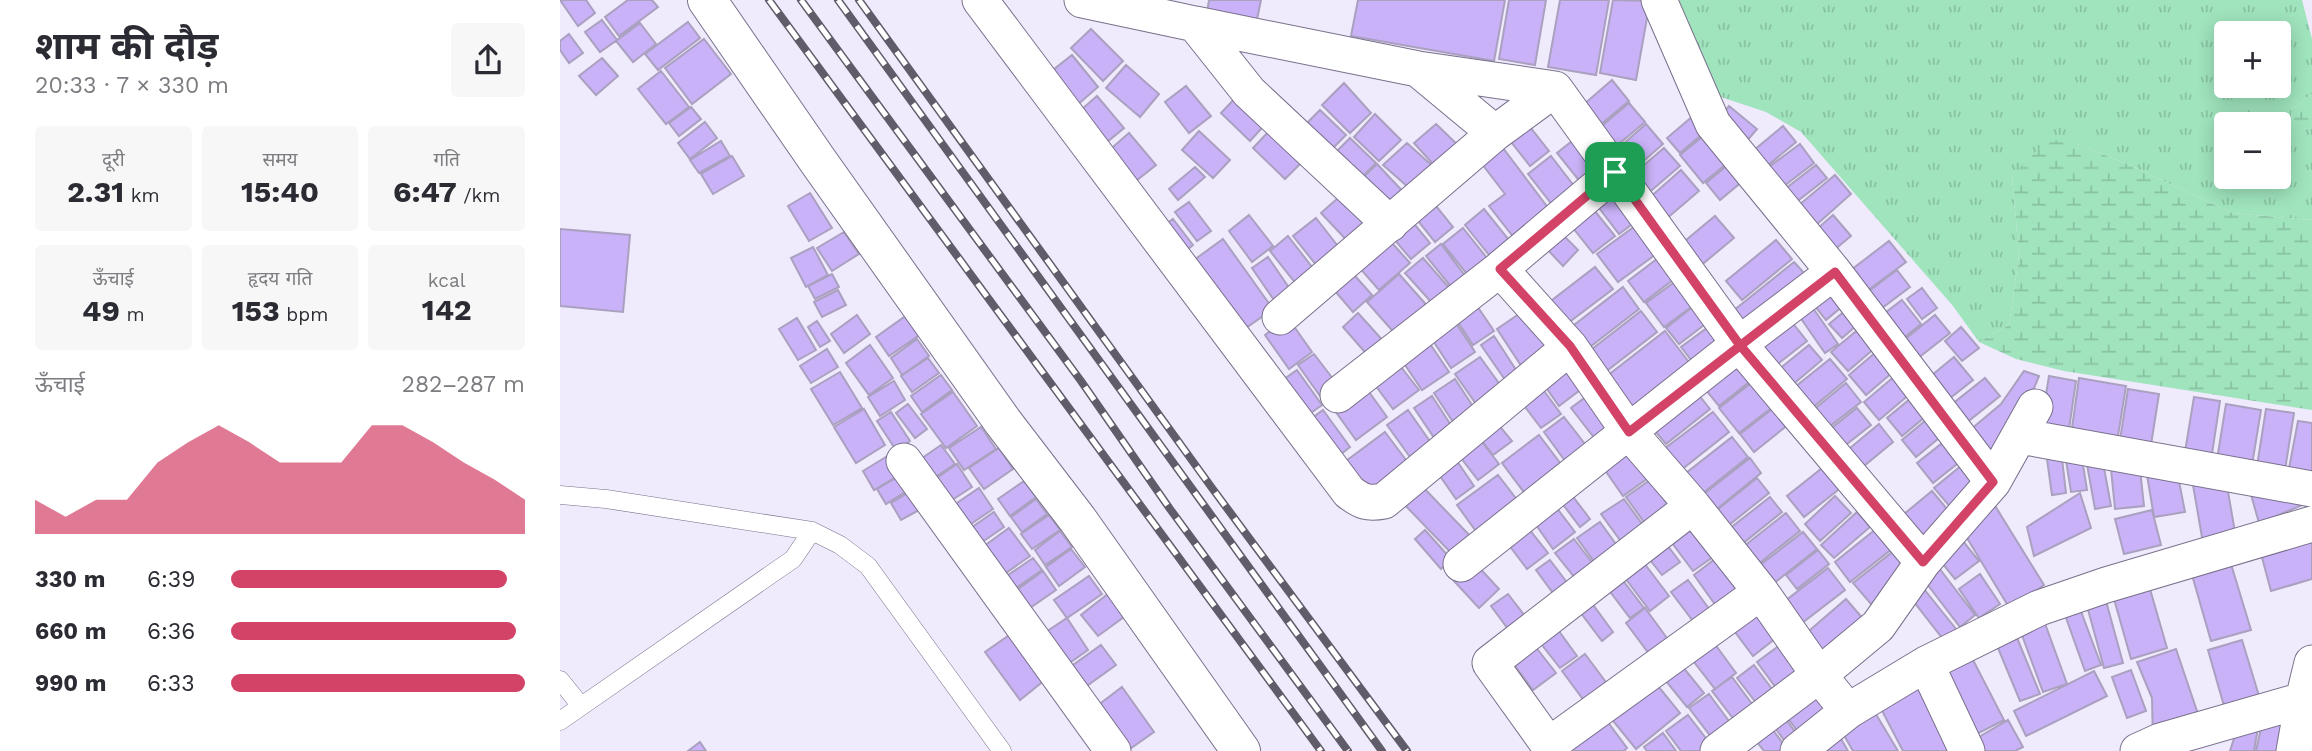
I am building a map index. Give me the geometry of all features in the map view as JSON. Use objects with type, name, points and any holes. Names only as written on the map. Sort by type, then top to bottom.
[{"type":"street","points":[[707,0],[1003,422],[1078,520],[1241,751]]},
{"type":"street","points":[[981,0],[1349,492],[1360,500],[1370,504],[1384,501],[1570,346]]},
{"type":"street","points":[[1082,0],[1418,69],[1555,89],[1739,344],[1923,562]]},
{"type":"street","points":[[1659,0],[1713,124],[1835,272],[1993,482]]},
{"type":"street","points":[[1195,24],[1249,92],[1390,224]]},
{"type":"street","points":[[1418,69],[1494,133]]},
{"type":"street","points":[[1280,317],[1494,133],[1555,89]]},
{"type":"street","points":[[1338,395],[1500,269],[1615,172]]},
{"type":"street","points":[[1500,269],[1570,346],[1629,432],[1693,506],[1761,592],[1819,675],[1848,711]]},
{"type":"street","points":[[1461,564],[1739,344],[1835,272]]},
{"type":"street","points":[[1718,751],[1819,675],[1878,625],[1923,562],[1993,482],[2027,421],[2312,489]]},
{"type":"street","points":[[904,461],[1112,751]]},
{"type":"street","points":[[1693,506],[1490,663],[1551,748],[1761,592]]},
{"type":"street","points":[[1798,751],[1848,711],[1926,664],[2039,608],[2106,585],[2312,524]]},
{"type":"street","points":[[2294,751],[2302,700],[2312,663]]},
{"type":"street","points":[[1926,664],[1968,751]]},
{"type":"street","points":[[2138,751],[2160,741],[2302,700]]},
{"type":"lane","points":[[560,495],[606,499],[812,531],[840,545],[868,566],[1002,751]]},
{"type":"lane","points":[[560,721],[793,559],[812,531]]},
{"type":"lane","points":[[560,680],[581,706]]},
{"type":"green space","points":[[1672,0],[2302,0],[2312,39],[2312,94],[2292,109],[2291,118],[2291,112],[2214,112],[2214,189],[2291,189],[2291,127],[2312,129],[2312,220],[2232,213],[2125,163],[2077,144],[2012,176],[2019,255],[2009,325],[1979,342],[1953,306],[1801,132],[1766,112],[1715,95]]},
{"type":"green space","points":[[2312,94],[2312,129],[2291,128],[2292,109]]},
{"type":"green space","points":[[2048,139],[2077,144],[2125,163],[2232,213],[2312,220],[2312,410],[2064,371],[2016,359],[1979,342],[2009,325],[2019,255],[2012,176]]},
{"type":"building","points":[[560,0],[586,0],[595,13],[578,26]]},
{"type":"building","points":[[628,0],[652,0],[658,7],[619,36],[605,17]]},
{"type":"building","points":[[1209,0],[1261,0],[1255,29],[1206,19]]},
{"type":"building","points":[[1358,0],[1505,0],[1494,61],[1351,36]]},
{"type":"building","points":[[1509,0],[1546,0],[1535,65],[1499,59]]},
{"type":"building","points":[[1560,0],[1609,0],[1596,75],[1548,67]]},
{"type":"building","points":[[1613,0],[1650,1],[1636,80],[1600,73]]},
{"type":"building","points":[[602,20],[617,40],[600,52],[585,32]]},
{"type":"building","points":[[688,22],[700,38],[658,70],[645,54]]},
{"type":"building","points":[[640,23],[656,44],[633,62],[616,41]]},
{"type":"building","points":[[1091,29],[1123,61],[1103,81],[1071,48]]},
{"type":"building","points":[[569,34],[583,53],[569,63],[560,50],[560,41]]},
{"type":"building","points":[[704,39],[731,74],[692,104],[665,68]]},
{"type":"building","points":[[1072,55],[1098,87],[1076,106],[1048,74]]},
{"type":"building","points":[[602,58],[618,76],[596,95],[579,76]]},
{"type":"building","points":[[1126,65],[1159,94],[1140,117],[1106,88]]},
{"type":"building","points":[[661,71],[689,107],[666,124],[638,89]]},
{"type":"building","points":[[1612,80],[1629,101],[1600,125],[1583,105]]},
{"type":"building","points":[[1344,83],[1371,113],[1350,133],[1322,105]]},
{"type":"building","points":[[1186,86],[1211,116],[1189,133],[1165,102]]},
{"type":"building","points":[[1241,92],[1270,119],[1250,141],[1221,113]]},
{"type":"building","points":[[1097,96],[1124,128],[1101,147],[1074,116]]},
{"type":"building","points":[[1629,103],[1645,122],[1613,149],[1597,130]]},
{"type":"building","points":[[1729,106],[1757,129],[1745,143],[1718,120]]},
{"type":"building","points":[[691,107],[701,119],[679,136],[669,123]]},
{"type":"building","points":[[1320,110],[1346,135],[1324,157],[1298,132]]},
{"type":"building","points":[[1700,110],[1713,125],[1680,153],[1667,138]]},
{"type":"building","points":[[1375,114],[1401,140],[1379,161],[1354,137]]},
{"type":"building","points":[[1523,118],[1549,151],[1530,166],[1504,133]]},
{"type":"building","points":[[705,122],[717,138],[690,159],[678,143]]},
{"type":"building","points":[[1436,124],[1463,150],[1441,173],[1414,143]]},
{"type":"building","points":[[1646,124],[1663,144],[1630,173],[1613,153]]},
{"type":"building","points":[[1783,126],[1796,142],[1766,167],[1753,151]]},
{"type":"building","points":[[1272,128],[1305,159],[1285,179],[1253,148]]},
{"type":"building","points":[[1713,128],[1736,156],[1703,183],[1680,155]]},
{"type":"building","points":[[1199,131],[1230,160],[1213,178],[1182,150]]},
{"type":"building","points":[[1129,133],[1156,165],[1132,184],[1106,153]]},
{"type":"building","points":[[1581,134],[1610,171],[1586,189],[1557,153]]},
{"type":"building","points":[[1350,138],[1376,163],[1354,185],[1328,160]]},
{"type":"building","points":[[721,141],[730,156],[699,173],[690,160]]},
{"type":"building","points":[[1407,143],[1438,171],[1416,194],[1383,165]]},
{"type":"building","points":[[1800,144],[1814,163],[1780,189],[1765,170]]},
{"type":"building","points":[[1503,148],[1555,217],[1519,244],[1489,206],[1505,194],[1482,164]]},
{"type":"building","points":[[1664,148],[1680,166],[1646,195],[1630,177]]},
{"type":"building","points":[[732,156],[744,176],[713,194],[701,174]]},
{"type":"building","points":[[1551,156],[1581,195],[1558,212],[1528,174]]},
{"type":"building","points":[[1736,158],[1750,175],[1720,200],[1706,183]]},
{"type":"building","points":[[1377,164],[1410,199],[1390,218],[1357,183]]},
{"type":"building","points":[[1816,165],[1827,178],[1791,206],[1780,193]]},
{"type":"building","points":[[1195,167],[1205,177],[1178,200],[1169,189]]},
{"type":"building","points":[[1681,170],[1699,191],[1666,219],[1648,199]]},
{"type":"building","points":[[1835,175],[1851,194],[1816,225],[1799,205]]},
{"type":"building","points":[[1610,181],[1639,219],[1619,234],[1590,196]]},
{"type":"building","points":[[1348,189],[1383,224],[1355,249],[1321,213]]},
{"type":"building","points":[[810,193],[832,228],[809,241],[788,206]]},
{"type":"building","points":[[1428,196],[1453,227],[1435,242],[1410,211]]},
{"type":"building","points":[[1586,200],[1615,236],[1593,253],[1565,218]]},
{"type":"building","points":[[1189,202],[1211,231],[1197,241],[1175,212]]},
{"type":"building","points":[[1484,209],[1509,240],[1489,255],[1465,225]]},
{"type":"building","points":[[1406,214],[1430,243],[1411,259],[1386,230]]},
{"type":"building","points":[[1249,215],[1273,246],[1252,262],[1229,231]]},
{"type":"building","points":[[1833,215],[1851,236],[1827,256],[1809,236]]},
{"type":"building","points":[[1715,216],[1734,238],[1699,267],[1680,245]]},
{"type":"building","points":[[1316,218],[1344,254],[1321,271],[1293,236]]},
{"type":"building","points":[[1173,219],[1193,245],[1179,256],[1158,230]]},
{"type":"building","points":[[1642,221],[1663,249],[1618,282],[1597,254]]},
{"type":"building","points":[[1463,228],[1487,258],[1467,274],[1443,244]]},
{"type":"building","points":[[560,229],[630,235],[623,312],[560,306]]},
{"type":"building","points":[[1559,231],[1578,250],[1563,266],[1544,246]]},
{"type":"building","points":[[844,232],[859,254],[832,271],[817,248]]},
{"type":"building","points":[[1383,233],[1410,263],[1379,290],[1352,259]]},
{"type":"building","points":[[1288,236],[1319,276],[1301,290],[1270,251]]},
{"type":"building","points":[[1223,239],[1273,309],[1240,332],[1190,263]]},
{"type":"building","points":[[1776,240],[1792,259],[1742,300],[1726,281]]},
{"type":"building","points":[[1889,241],[1906,262],[1863,294],[1847,273]]},
{"type":"building","points":[[1441,244],[1466,277],[1452,288],[1426,256]]},
{"type":"building","points":[[813,247],[828,275],[806,287],[791,258]]},
{"type":"building","points":[[1666,252],[1682,273],[1644,302],[1628,281]]},
{"type":"building","points":[[1268,257],[1292,292],[1276,303],[1252,268]]},
{"type":"building","points":[[1423,258],[1450,289],[1433,304],[1405,273]]},
{"type":"building","points":[[1794,262],[1814,284],[1747,332],[1733,311]]},
{"type":"building","points":[[1595,267],[1613,289],[1564,326],[1547,304]]},
{"type":"building","points":[[1348,268],[1372,295],[1353,312],[1329,284]]},
{"type":"building","points":[[1897,270],[1910,287],[1874,314],[1861,297]]},
{"type":"building","points":[[832,274],[839,287],[815,299],[808,286]]},
{"type":"building","points":[[1399,274],[1430,309],[1398,337],[1367,302]]},
{"type":"building","points":[[1683,276],[1701,300],[1664,327],[1646,303]]},
{"type":"building","points":[[1833,279],[1850,300],[1826,320],[1809,299]]},
{"type":"building","points":[[1623,287],[1639,309],[1586,350],[1569,329]]},
{"type":"building","points":[[1922,288],[1937,308],[1922,319],[1907,299]]},
{"type":"building","points":[[838,290],[846,305],[822,317],[814,302]]},
{"type":"building","points":[[1473,300],[1494,331],[1473,345],[1452,313]]},
{"type":"building","points":[[1902,300],[1921,324],[1900,341],[1881,316]]},
{"type":"building","points":[[1808,301],[1838,344],[1825,353],[1795,310]]},
{"type":"building","points":[[1695,305],[1708,322],[1679,344],[1666,328]]},
{"type":"building","points":[[1851,306],[1863,320],[1842,338],[1829,324]]},
{"type":"building","points":[[1641,311],[1657,332],[1604,373],[1587,353]]},
{"type":"building","points":[[1522,312],[1550,353],[1524,370],[1497,329]]},
{"type":"building","points":[[1358,313],[1386,344],[1370,358],[1343,327]]},
{"type":"building","points":[[1450,314],[1475,352],[1451,368],[1426,330]]},
{"type":"building","points":[[857,315],[870,334],[844,353],[831,334]]},
{"type":"building","points":[[907,315],[921,334],[889,356],[876,337]]},
{"type":"building","points":[[1935,315],[1950,333],[1913,362],[1899,344]]},
{"type":"building","points":[[797,318],[816,350],[798,360],[779,329]]},
{"type":"building","points":[[1288,318],[1312,352],[1289,369],[1265,335]]},
{"type":"building","points":[[817,321],[830,341],[820,347],[808,327]]},
{"type":"building","points":[[1791,321],[1807,341],[1774,367],[1759,348]]},
{"type":"building","points":[[1866,323],[1882,342],[1848,371],[1831,352]]},
{"type":"building","points":[[1711,325],[1728,347],[1698,369],[1681,347]]},
{"type":"building","points":[[1961,327],[1979,348],[1962,361],[1945,341]]},
{"type":"building","points":[[1665,331],[1698,374],[1642,420],[1607,376]]},
{"type":"building","points":[[1424,335],[1449,372],[1422,390],[1397,353]]},
{"type":"building","points":[[1494,336],[1520,376],[1508,384],[1481,345]]},
{"type":"building","points":[[917,339],[929,356],[902,375],[891,358]]},
{"type":"building","points":[[870,345],[893,378],[869,395],[846,363]]},
{"type":"building","points":[[1809,345],[1822,360],[1791,386],[1778,370]]},
{"type":"building","points":[[1883,346],[1900,366],[1866,395],[1849,375]]},
{"type":"building","points":[[827,349],[838,367],[811,383],[800,366]]},
{"type":"building","points":[[1733,351],[1754,378],[1719,406],[1697,379]]},
{"type":"building","points":[[1314,354],[1340,388],[1323,400],[1298,365]]},
{"type":"building","points":[[1480,357],[1506,393],[1481,411],[1455,374]]},
{"type":"building","points":[[1954,357],[1973,380],[1940,406],[1921,384]]},
{"type":"building","points":[[928,358],[939,373],[912,392],[901,376]]},
{"type":"building","points":[[1394,358],[1419,390],[1393,409],[1369,377]]},
{"type":"building","points":[[1568,358],[1588,384],[1559,406],[1540,379]]},
{"type":"building","points":[[1830,359],[1847,379],[1812,408],[1795,387]]},
{"type":"building","points":[[1297,370],[1322,405],[1305,417],[1280,382]]},
{"type":"building","points":[[1902,370],[1917,388],[1879,420],[1864,402]]},
{"type":"building","points":[[2024,371],[2039,376],[2022,417],[1982,465],[1970,430],[2001,404]]},
{"type":"building","points":[[840,372],[862,408],[833,425],[811,389]]},
{"type":"building","points":[[941,375],[952,390],[922,412],[911,396]]},
{"type":"building","points":[[2049,376],[2076,381],[2068,436],[2040,432]]},
{"type":"building","points":[[1759,377],[1779,402],[1739,433],[1719,408]]},
{"type":"building","points":[[1985,378],[2000,396],[1961,427],[1946,409]]},
{"type":"building","points":[[2079,378],[2126,386],[2117,442],[2071,435]]},
{"type":"building","points":[[1455,379],[1480,417],[1459,431],[1434,393]]},
{"type":"building","points":[[1536,380],[1561,414],[1541,428],[1516,395]]},
{"type":"building","points":[[894,381],[905,400],[880,416],[868,397]]},
{"type":"building","points":[[1846,383],[1861,402],[1825,430],[1811,412]]},
{"type":"building","points":[[1364,385],[1387,417],[1356,440],[1333,408]]},
{"type":"building","points":[[1694,389],[1710,409],[1666,444],[1649,424]]},
{"type":"building","points":[[2128,389],[2159,394],[2150,451],[2119,446]]},
{"type":"building","points":[[1595,390],[1618,422],[1596,440],[1571,408]]},
{"type":"building","points":[[953,392],[977,426],[946,448],[921,414]]},
{"type":"building","points":[[1916,394],[1931,412],[1902,436],[1887,418]]},
{"type":"building","points":[[1432,396],[1456,433],[1439,445],[1414,408]]},
{"type":"building","points":[[2194,397],[2220,401],[2210,467],[2183,464]]},
{"type":"building","points":[[1780,403],[1794,420],[1754,452],[1740,434]]},
{"type":"building","points":[[908,404],[927,429],[915,438],[896,413]]},
{"type":"building","points":[[2226,404],[2261,410],[2251,471],[2216,466]]},
{"type":"building","points":[[1857,408],[1871,425],[1838,451],[1824,434]]},
{"type":"building","points":[[864,409],[885,445],[856,463],[834,427]]},
{"type":"building","points":[[2266,409],[2294,413],[2285,470],[2257,466]]},
{"type":"building","points":[[1323,410],[1350,447],[1332,461],[1304,424]]},
{"type":"building","points":[[1408,410],[1436,450],[1415,464],[1387,425]]},
{"type":"building","points":[[891,412],[910,441],[896,450],[877,421]]},
{"type":"building","points":[[1713,412],[1729,432],[1681,470],[1664,449]]},
{"type":"building","points":[[1931,416],[1945,433],[1916,457],[1902,440]]},
{"type":"building","points":[[1492,417],[1512,441],[1493,455],[1474,431]]},
{"type":"building","points":[[1564,417],[1592,453],[1571,469],[1544,432]]},
{"type":"building","points":[[2298,421],[2312,423],[2312,483],[2287,479]]},
{"type":"building","points":[[1879,424],[1893,442],[1859,470],[1844,453]]},
{"type":"building","points":[[981,427],[996,449],[964,470],[949,448]]},
{"type":"building","points":[[1472,429],[1499,464],[1478,480],[1451,445]]},
{"type":"building","points":[[1385,432],[1409,464],[1366,496],[1342,464]]},
{"type":"building","points":[[1539,435],[1570,476],[1532,503],[1502,463]]},
{"type":"building","points":[[1732,437],[1748,457],[1698,497],[1681,477]]},
{"type":"building","points":[[1946,440],[1962,460],[1933,483],[1917,463]]},
{"type":"building","points":[[941,445],[955,464],[925,484],[912,465]]},
{"type":"building","points":[[1624,445],[1648,478],[1623,496],[1600,463]]},
{"type":"building","points":[[999,448],[1013,469],[984,489],[969,468]]},
{"type":"building","points":[[2061,450],[2066,493],[2052,495],[2046,452]]},
{"type":"building","points":[[1450,451],[1474,486],[1456,499],[1431,463]]},
{"type":"building","points":[[2081,452],[2087,490],[2071,492],[2065,454]]},
{"type":"building","points":[[889,455],[901,474],[874,490],[863,471]]},
{"type":"building","points":[[2102,457],[2111,506],[2095,509],[2086,459]]},
{"type":"building","points":[[1750,458],[1761,473],[1712,513],[1700,497]]},
{"type":"building","points":[[2110,459],[2139,460],[2144,506],[2115,509]]},
{"type":"building","points":[[1831,461],[1848,482],[1804,517],[1787,496]]},
{"type":"building","points":[[1967,461],[1977,474],[1958,516],[1934,488]]},
{"type":"building","points":[[957,464],[972,487],[943,506],[928,484]]},
{"type":"building","points":[[2176,466],[2185,512],[2154,517],[2146,469]]},
{"type":"building","points":[[901,475],[910,489],[886,504],[877,489]]},
{"type":"building","points":[[1498,475],[1525,510],[1483,541],[1457,505]]},
{"type":"building","points":[[1757,478],[1769,493],[1724,529],[1712,514]]},
{"type":"building","points":[[1650,480],[1675,515],[1651,532],[1626,497]]},
{"type":"building","points":[[2226,480],[2236,538],[2203,543],[2193,485]]},
{"type":"building","points":[[1024,481],[1036,497],[1010,516],[998,499]]},
{"type":"building","points":[[1417,481],[1476,542],[1458,560],[1399,499]]},
{"type":"building","points":[[2248,484],[2312,501],[2259,523]]},
{"type":"building","points":[[979,488],[993,509],[962,530],[948,509]]},
{"type":"building","points":[[1568,490],[1590,519],[1580,527],[1558,498]]},
{"type":"building","points":[[911,491],[921,509],[901,520],[891,503]]},
{"type":"building","points":[[1932,491],[1957,521],[1923,549],[1898,519]]},
{"type":"building","points":[[2080,493],[2091,528],[2034,556],[2027,527]]},
{"type":"building","points":[[1835,496],[1851,513],[1820,541],[1805,524]]},
{"type":"building","points":[[1989,496],[2044,585],[2010,609],[1967,538]]},
{"type":"building","points":[[1770,497],[1782,512],[1737,548],[1724,533]]},
{"type":"building","points":[[1036,499],[1047,514],[1022,532],[1011,517]]},
{"type":"building","points":[[1550,499],[1575,532],[1553,549],[1529,515]]},
{"type":"building","points":[[1624,499],[1650,535],[1628,551],[1601,514]]},
{"type":"building","points":[[2152,510],[2161,545],[2124,554],[2115,519]]},
{"type":"building","points":[[994,512],[1004,527],[972,549],[962,534]]},
{"type":"building","points":[[1857,512],[1870,527],[1834,558],[1821,545]]},
{"type":"building","points":[[1786,513],[1800,531],[1757,565],[1743,547]]},
{"type":"building","points":[[1049,515],[1060,530],[1032,549],[1021,534]]},
{"type":"building","points":[[1522,520],[1548,553],[1527,569],[1502,536]]},
{"type":"building","points":[[1600,522],[1626,558],[1603,574],[1577,538]]},
{"type":"building","points":[[1688,524],[1713,557],[1693,571],[1669,539]]},
{"type":"building","points":[[1881,525],[1897,545],[1850,582],[1835,562]]},
{"type":"building","points":[[1009,528],[1030,556],[996,580],[976,552]]},
{"type":"building","points":[[1425,530],[1451,559],[1441,569],[1415,539]]},
{"type":"building","points":[[1060,531],[1072,547],[1045,565],[1035,550]]},
{"type":"building","points":[[1803,532],[1817,549],[1773,584],[1759,566]]},
{"type":"building","points":[[1958,535],[1979,561],[1955,579],[1934,553]]},
{"type":"building","points":[[2312,536],[2312,579],[2271,591],[2260,550]]},
{"type":"building","points":[[1574,539],[1601,574],[1583,588],[1555,553]]},
{"type":"building","points":[[1664,541],[1680,562],[1662,575],[1646,555]]},
{"type":"building","points":[[1071,549],[1085,567],[1059,586],[1046,567]]},
{"type":"building","points":[[1818,550],[1829,564],[1797,589],[1786,575]]},
{"type":"building","points":[[1895,550],[1912,570],[1877,611],[1853,583]]},
{"type":"building","points":[[1033,558],[1042,570],[1010,592],[1001,580]]},
{"type":"building","points":[[1715,559],[1741,593],[1719,610],[1694,575]]},
{"type":"building","points":[[1550,560],[1575,593],[1561,604],[1536,570]]},
{"type":"building","points":[[1474,562],[1499,589],[1479,608],[1454,581]]},
{"type":"building","points":[[1644,563],[1669,596],[1650,611],[1625,578]]},
{"type":"building","points":[[2231,564],[2251,630],[2211,641],[2192,575]]},
{"type":"building","points":[[1828,568],[1845,590],[1802,623],[1785,601]]},
{"type":"building","points":[[1939,568],[1975,615],[1960,627],[1924,580]]},
{"type":"building","points":[[1043,571],[1056,590],[1024,612],[1011,594]]},
{"type":"building","points":[[1618,574],[1644,608],[1630,618],[1605,585]]},
{"type":"building","points":[[1980,574],[2000,604],[1979,618],[1959,589]]},
{"type":"building","points":[[1089,576],[1102,594],[1067,618],[1054,600]]},
{"type":"building","points":[[1688,580],[1715,617],[1699,629],[1671,592]]},
{"type":"building","points":[[1920,584],[1956,629],[1943,639],[1907,593]]},
{"type":"building","points":[[2150,589],[2167,648],[2131,659],[2114,599]]},
{"type":"building","points":[[1109,593],[1124,617],[1098,636],[1081,615]]},
{"type":"building","points":[[1508,594],[1531,624],[1514,637],[1491,606]]},
{"type":"building","points":[[1586,595],[1613,632],[1602,641],[1574,604]]},
{"type":"building","points":[[1846,599],[1871,628],[1829,664],[1803,636]]},
{"type":"building","points":[[2106,601],[2123,663],[2104,668],[2087,606]]},
{"type":"building","points":[[1749,602],[1776,638],[1753,656],[1726,620]]},
{"type":"building","points":[[2079,606],[2101,665],[2085,671],[2064,612]]},
{"type":"building","points":[[1645,608],[1675,649],[1656,663],[1626,623]]},
{"type":"building","points":[[1067,618],[1088,650],[1065,666],[1043,634]]},
{"type":"building","points":[[2043,618],[2067,684],[2043,692],[2019,627]]},
{"type":"building","points":[[1556,627],[1577,656],[1560,668],[1538,640]]},
{"type":"building","points":[[2013,628],[2040,694],[2020,701],[1993,636]]},
{"type":"building","points":[[1018,629],[1051,675],[1020,700],[985,652]]},
{"type":"building","points":[[1709,636],[1736,673],[1715,689],[1687,653]]},
{"type":"building","points":[[2242,640],[2263,709],[2228,720],[2208,650]]},
{"type":"building","points":[[1531,641],[1556,673],[1533,690],[1509,658]]},
{"type":"building","points":[[1101,645],[1116,665],[1081,690],[1066,670]]},
{"type":"building","points":[[1780,645],[1805,679],[1782,696],[1757,662]]},
{"type":"building","points":[[2176,649],[2201,723],[2153,743],[2152,698],[2137,662]]},
{"type":"building","points":[[1585,654],[1614,693],[1591,710],[1562,671]]},
{"type":"building","points":[[1972,658],[2004,720],[1967,739],[1935,677]]},
{"type":"building","points":[[1678,661],[1704,693],[1687,707],[1661,675]]},
{"type":"building","points":[[1754,665],[1781,701],[1764,713],[1737,678]]},
{"type":"building","points":[[2131,670],[2146,711],[2127,718],[2112,677]]},
{"type":"building","points":[[2094,671],[2107,696],[2026,736],[2014,711]]},
{"type":"building","points":[[1649,675],[1680,713],[1636,749],[1605,711]]},
{"type":"building","points":[[1732,677],[1761,716],[1742,730],[1712,691]]},
{"type":"building","points":[[1924,680],[1957,745],[1946,751],[1903,751],[1878,703]]},
{"type":"building","points":[[1821,685],[1839,710],[1802,737],[1784,713]]},
{"type":"building","points":[[1122,687],[1154,732],[1127,751],[1089,712]]},
{"type":"building","points":[[1709,694],[1737,732],[1718,746],[1689,708]]},
{"type":"building","points":[[1780,711],[1801,740],[1790,748],[1769,720]]},
{"type":"building","points":[[1874,711],[1898,751],[1853,751],[1841,730]]},
{"type":"building","points":[[1688,715],[1715,750],[1681,751],[1666,731]]},
{"type":"building","points":[[1604,717],[1627,748],[1624,751],[1575,751],[1569,743]]},
{"type":"building","points":[[2263,719],[2291,724],[2285,751],[2256,751]]},
{"type":"building","points":[[2008,720],[2023,747],[2015,751],[1971,751],[1967,744]]},
{"type":"building","points":[[2259,722],[2254,751],[2230,751],[2236,732]]},
{"type":"building","points":[[1769,725],[1788,750],[1764,751],[1753,737]]},
{"type":"building","points":[[1837,732],[1848,751],[1806,751]]},
{"type":"building","points":[[1663,733],[1676,751],[1647,751],[1644,747]]},
{"type":"building","points":[[700,742],[706,751],[688,751]]},
{"type":"railway","points":[[769,0],[1321,751]]},
{"type":"railway","points":[[801,0],[1348,751]]},
{"type":"railway","points":[[838,0],[1382,751]]},
{"type":"railway","points":[[859,0],[1212,488],[1407,751]]},
{"type":"route","points":[[1615,172],[1500,269],[1570,346],[1629,432],[1739,344],[1835,272],[1993,482],[1923,562],[1739,344],[1615,172]]}]
